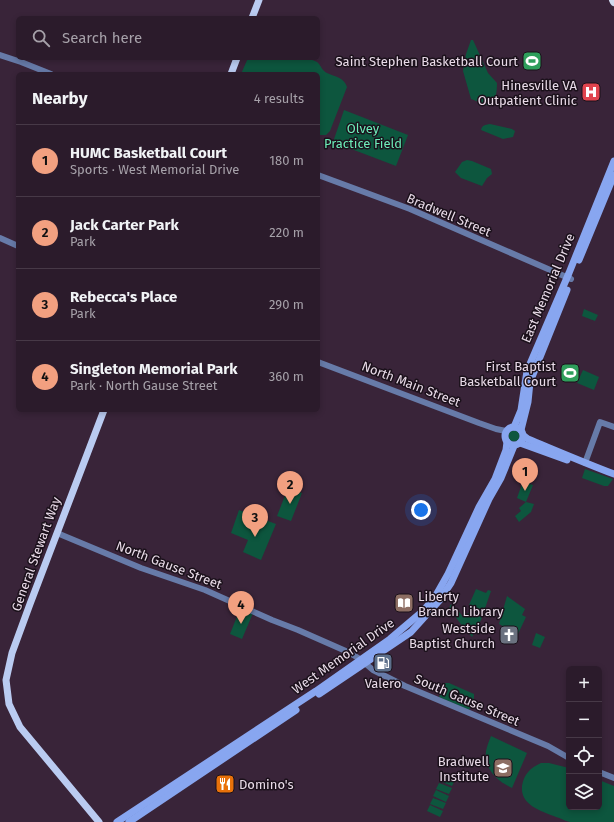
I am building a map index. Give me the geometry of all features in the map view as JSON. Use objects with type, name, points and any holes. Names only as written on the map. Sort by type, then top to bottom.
[{"type":"main road","points":[[253,16],[259,0]]},
{"type":"main road","points":[[232,72],[236,60]]},
{"type":"main road","name":"East Memorial Drive","points":[[520,439],[522,422],[527,408],[530,382],[533,373],[614,160]]},
{"type":"main road","name":"East Memorial Drive","points":[[514,427],[522,406],[527,371],[614,175]]},
{"type":"main road","name":"General Stewart Way","points":[[99,822],[20,727],[12,712],[6,692],[7,674],[12,652],[103,412]]},
{"type":"main road","points":[[520,439],[514,427],[506,436],[520,439],[576,463],[585,463],[614,474]]},
{"type":"main road","name":"West Memorial Drive","points":[[129,822],[362,662],[407,626],[423,611],[435,597],[448,574],[479,507],[494,479],[506,450],[506,436]]},
{"type":"main road","name":"West Memorial Drive","points":[[117,822],[316,691],[411,632],[431,611],[446,591],[489,499],[520,439]]},
{"type":"street","points":[[0,55],[46,72]]},
{"type":"street","name":"Bradwell Street","points":[[320,176],[410,210],[569,278]]},
{"type":"street","points":[[0,238],[16,245]]},
{"type":"street","name":"North Main Street","points":[[320,363],[496,429],[506,436]]},
{"type":"street","points":[[585,463],[600,422],[614,427]]},
{"type":"street","name":"North Gause Street","points":[[57,533],[141,568],[205,590],[335,646],[362,662]]},
{"type":"street","name":"South Gause Street","points":[[362,662],[382,675],[405,686],[548,746],[566,756]]},
{"type":"street","points":[[602,773],[614,778]]},
{"type":"green space","points":[[471,40],[473,40],[488,73],[497,83],[495,99],[489,106],[471,99],[463,71],[466,54]]},
{"type":"green space","points":[[247,60],[311,60],[317,62],[325,72],[344,81],[347,87],[330,131],[326,135],[320,135],[320,72],[242,72]]},
{"type":"green space","name":"Olvey Practice Field","points":[[344,110],[408,135],[396,166],[333,142]]},
{"type":"green space","points":[[490,124],[512,129],[515,131],[513,137],[503,139],[481,130],[483,126]]},
{"type":"green space","points":[[467,160],[491,169],[492,174],[487,178],[482,186],[461,178],[455,172],[462,162]]},
{"type":"green space","points":[[584,309],[598,315],[595,321],[582,316]]},
{"type":"green space","name":"First Baptist Basketball Court","points":[[565,364],[579,369],[575,381],[561,376]]},
{"type":"green space","points":[[583,370],[599,377],[594,390],[577,383]]},
{"type":"green space","points":[[514,430],[518,432],[520,436],[518,440],[514,442],[510,440],[508,436],[510,432]]},
{"type":"green space","points":[[585,469],[613,479],[608,486],[604,486],[582,478]]},
{"type":"green space","points":[[523,476],[531,479],[530,484],[533,485],[526,502],[517,498],[523,481],[521,480]]},
{"type":"green space","points":[[288,488],[302,493],[291,521],[277,516]]},
{"type":"green space","points":[[526,502],[534,504],[531,512],[519,522],[515,516],[521,511],[519,508]]},
{"type":"green space","points":[[239,510],[276,524],[261,560],[243,552],[248,540],[231,533]]},
{"type":"green space","points":[[476,589],[486,593],[488,590],[491,591],[481,620],[472,637],[449,608],[451,604],[463,617],[471,611],[469,605]]},
{"type":"green space","points":[[507,596],[525,609],[522,615],[526,617],[518,634],[512,627],[510,630],[499,624]]},
{"type":"green space","points":[[240,609],[253,613],[242,639],[230,634]]},
{"type":"green space","points":[[536,633],[545,637],[540,648],[532,645]]},
{"type":"green space","points":[[445,683],[449,683],[474,694],[469,710],[439,697]]},
{"type":"green space","points":[[491,736],[527,753],[512,788],[501,782],[489,769],[486,751]]},
{"type":"green space","points":[[541,763],[549,763],[566,767],[566,810],[602,810],[602,781],[614,786],[614,822],[570,822],[538,810],[528,803],[522,793],[524,778],[534,767]]},
{"type":"green space","points":[[442,775],[455,780],[452,786],[440,781]]},
{"type":"green space","points":[[439,783],[452,788],[449,794],[436,789]]},
{"type":"green space","points":[[436,790],[449,796],[446,802],[433,796]]},
{"type":"green space","points":[[433,798],[446,803],[443,809],[430,804]]},
{"type":"green space","points":[[430,805],[443,811],[440,817],[427,811]]},
{"type":"place","name":"Saint Stephen Basketball Court","points":[[532,61]]},
{"type":"place","name":"Hinesville VA Outpatient Clinic","points":[[591,92]]},
{"type":"place","name":"First Baptist Basketball Court","points":[[570,373]]},
{"type":"place","name":"HUMC Basketball Court","points":[[525,491]]},
{"type":"place","name":"Jack Carter Park","points":[[290,504]]},
{"type":"place","name":"Rebecca's Place","points":[[255,537]]},
{"type":"place","name":"Liberty Branch Library","points":[[404,603]]},
{"type":"place","name":"Singleton Memorial Park","points":[[241,624]]},
{"type":"place","name":"Westside Baptist Church","points":[[509,635]]},
{"type":"place","name":"Valero","points":[[383,663]]},
{"type":"place","name":"Bradwell Institute","points":[[503,768]]},
{"type":"place","name":"Domino's","points":[[225,784]]}]
